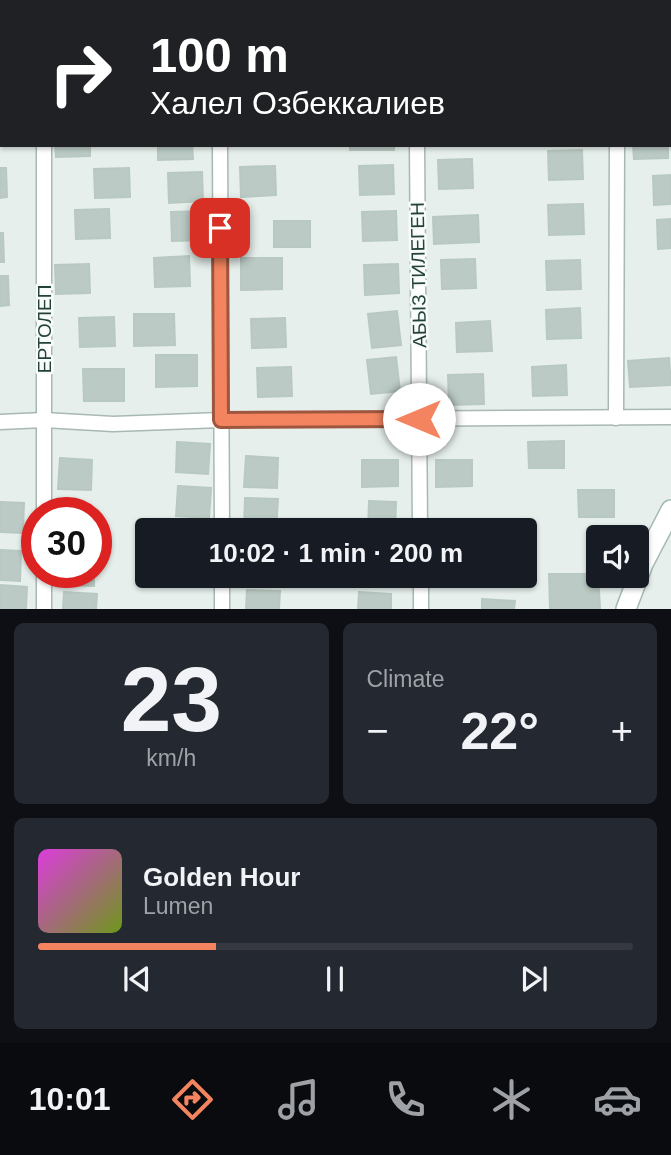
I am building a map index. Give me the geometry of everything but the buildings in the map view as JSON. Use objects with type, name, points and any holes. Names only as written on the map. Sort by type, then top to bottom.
[{"type":"main road","points":[[626,609],[643,564],[671,510]]},
{"type":"street","name":"ЕРТОЛЕП","points":[[44,147],[44,497]]},
{"type":"street","points":[[220,147],[222,518]]},
{"type":"street","name":"АБЫЗ ТИЛЕГЕН","points":[[417,147],[420,518]]},
{"type":"street","points":[[616,418],[617,147]]},
{"type":"street","points":[[0,422],[44,420],[113,424],[221,420],[671,417]]},
{"type":"street","points":[[44,588],[44,609]]},
{"type":"street","points":[[222,588],[222,609]]},
{"type":"street","points":[[421,588],[421,609]]},
{"type":"route","points":[[220,228],[221,420],[419,419]]}]
